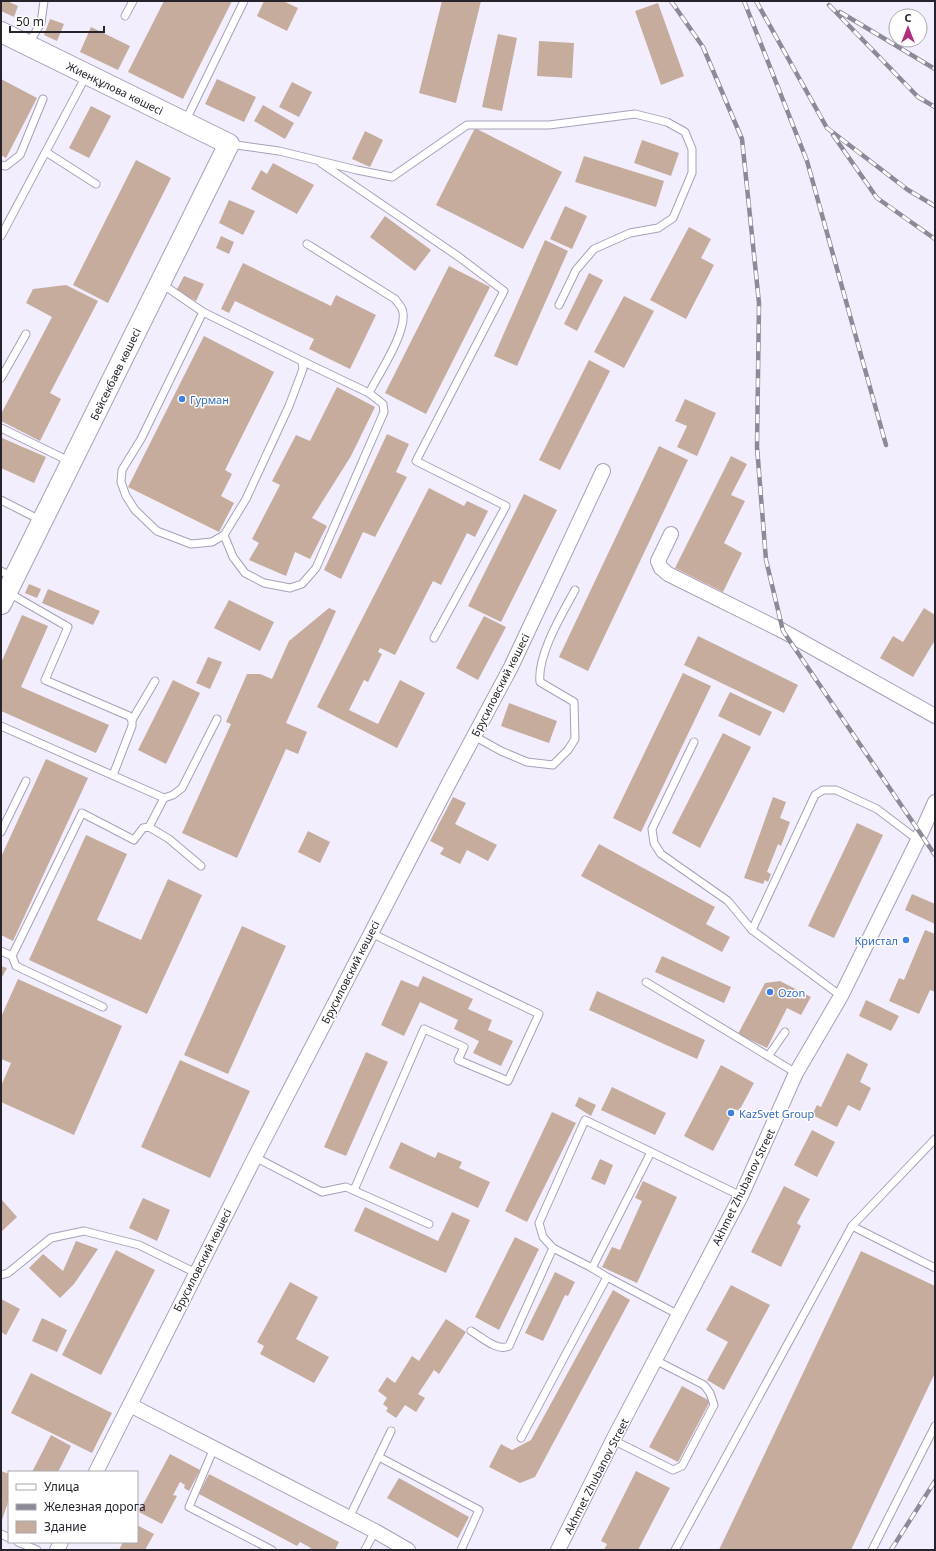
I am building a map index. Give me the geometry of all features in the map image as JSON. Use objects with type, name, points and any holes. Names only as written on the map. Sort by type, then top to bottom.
[{"type":"street","name":"Жиенқұлова көшесі","points":[[1,32],[229,144]]},
{"type":"street","name":"Бейсекбаев көшесі","points":[[6,586],[42,521],[229,144]]},
{"type":"street","name":"Брусиловский көшесі","points":[[97,1471],[255,1156],[511,667],[603,471]]},
{"type":"street","points":[[671,534],[658,561],[661,568],[668,574],[783,631],[935,716]]},
{"type":"street","name":"Akhmet Zhubanov Street","points":[[558,1550],[613,1440],[741,1196],[796,1072],[841,996],[918,840],[935,802]]},
{"type":"street","points":[[130,1405],[375,1531],[408,1550]]},
{"type":"lane","points":[[28,45],[41,23],[44,1]]},
{"type":"lane","points":[[125,16],[133,1]]},
{"type":"lane","points":[[185,122],[244,1]]},
{"type":"lane","points":[[1,236],[87,74]]},
{"type":"lane","points":[[1,164],[6,166],[20,155],[44,99]]},
{"type":"lane","points":[[229,144],[279,152],[392,177],[467,125],[549,125],[635,114],[666,122],[685,132],[692,149],[692,173],[673,218],[658,228],[630,233],[594,249],[576,270],[559,305]]},
{"type":"lane","points":[[46,152],[96,184]]},
{"type":"lane","points":[[317,161],[459,257],[504,291],[416,462],[506,506],[434,638]]},
{"type":"lane","points":[[307,244],[395,299],[402,309],[404,321],[400,336],[369,393]]},
{"type":"lane","points":[[160,282],[203,312],[369,393],[383,404],[384,412],[316,568],[302,584],[290,588],[264,583],[245,573],[233,556],[224,535]]},
{"type":"lane","points":[[203,312],[147,426],[122,470],[121,482],[126,496],[135,510],[157,531],[191,544],[212,542],[224,535],[246,499],[289,406],[303,369],[302,361]]},
{"type":"lane","points":[[1,378],[26,334]]},
{"type":"lane","points":[[1,428],[71,462]]},
{"type":"lane","points":[[1,500],[42,521]]},
{"type":"lane","points":[[6,586],[68,627],[45,680],[129,716],[132,720]]},
{"type":"lane","points":[[474,736],[501,751],[527,762],[553,765],[568,750],[575,739],[574,702],[540,682],[539,672],[553,630],[575,590]]},
{"type":"lane","points":[[113,775],[132,726],[132,720],[155,681]]},
{"type":"lane","points":[[1,726],[164,798],[173,795],[182,788],[217,719]]},
{"type":"lane","points":[[694,742],[652,829],[654,843],[661,854],[728,901],[752,930],[841,996]]},
{"type":"lane","points":[[1,832],[26,781]]},
{"type":"lane","points":[[752,930],[815,795],[823,790],[836,790],[877,809],[918,840]]},
{"type":"lane","points":[[12,956],[82,813],[134,840],[144,828],[149,826],[164,798]]},
{"type":"lane","points":[[149,826],[169,839],[201,866]]},
{"type":"lane","points":[[354,1190],[424,1028],[464,1047],[458,1060],[508,1081],[539,1014],[371,933]]},
{"type":"lane","points":[[1,950],[12,956],[16,966],[103,1007]]},
{"type":"lane","points":[[646,982],[796,1072]]},
{"type":"lane","points":[[769,1055],[785,1032]]},
{"type":"lane","points":[[679,1315],[553,1248],[543,1237],[539,1223],[585,1120],[741,1196]]},
{"type":"lane","points":[[675,1550],[852,1226],[935,1139]]},
{"type":"lane","points":[[592,1268],[651,1152]]},
{"type":"lane","points":[[255,1156],[322,1192],[346,1186],[429,1224]]},
{"type":"lane","points":[[852,1226],[935,1268]]},
{"type":"lane","points":[[1,1275],[8,1273],[51,1238],[84,1231],[139,1245],[196,1274]]},
{"type":"lane","points":[[471,1331],[498,1348],[509,1346],[553,1248]]},
{"type":"lane","points":[[521,1438],[607,1277]]},
{"type":"lane","points":[[613,1440],[673,1470],[682,1466],[700,1432],[714,1405],[710,1393],[704,1385],[655,1360]]},
{"type":"lane","points":[[872,1550],[935,1426]]},
{"type":"lane","points":[[349,1518],[391,1431]]},
{"type":"lane","points":[[214,1448],[189,1507],[272,1550]]},
{"type":"lane","points":[[379,1457],[479,1510],[461,1550]]},
{"type":"lane","points":[[365,1550],[375,1531]]},
{"type":"lane","points":[[20,1543],[37,1550]]},
{"type":"building","points":[[1,1],[7,1],[18,6],[14,17],[1,11]]},
{"type":"building","points":[[164,1],[232,1],[183,99],[128,72]]},
{"type":"building","points":[[264,1],[283,1],[298,8],[287,31],[257,16]]},
{"type":"building","points":[[442,1],[481,1],[456,103],[419,93]]},
{"type":"building","points":[[658,3],[684,76],[661,85],[635,11]]},
{"type":"building","points":[[50,19],[64,24],[57,41],[44,35]]},
{"type":"building","points":[[91,27],[130,46],[118,70],[80,52]]},
{"type":"building","points":[[498,34],[517,38],[502,111],[482,107]]},
{"type":"building","points":[[539,41],[574,43],[572,78],[537,76]]},
{"type":"building","points":[[1,79],[37,98],[6,158],[1,155]]},
{"type":"building","points":[[217,79],[256,97],[244,122],[205,104]]},
{"type":"building","points":[[292,82],[312,92],[299,117],[279,107]]},
{"type":"building","points":[[263,105],[294,123],[285,139],[254,121]]},
{"type":"building","points":[[91,106],[111,116],[89,158],[69,148]]},
{"type":"building","points":[[475,128],[562,172],[523,249],[436,205]]},
{"type":"building","points":[[365,131],[383,140],[370,167],[352,159]]},
{"type":"building","points":[[642,140],[679,153],[671,176],[634,163]]},
{"type":"building","points":[[584,156],[664,181],[656,207],[575,182]]},
{"type":"building","points":[[136,160],[171,178],[108,303],[73,285]]},
{"type":"building","points":[[273,163],[314,185],[297,214],[251,189],[261,170],[267,174]]},
{"type":"building","points":[[229,200],[255,211],[243,235],[219,223]]},
{"type":"building","points":[[565,206],[587,216],[572,249],[550,239]]},
{"type":"building","points":[[385,216],[431,250],[415,271],[370,237]]},
{"type":"building","points":[[689,227],[711,239],[701,258],[714,265],[686,319],[650,300]]},
{"type":"building","points":[[221,236],[234,242],[229,254],[216,248]]},
{"type":"building","points":[[545,240],[568,251],[517,366],[494,356]]},
{"type":"building","points":[[243,263],[331,306],[336,295],[376,315],[350,369],[309,349],[314,339],[235,301],[229,313],[221,309]]},
{"type":"building","points":[[449,266],[490,287],[426,414],[385,393]]},
{"type":"building","points":[[589,273],[603,280],[577,331],[564,324]]},
{"type":"building","points":[[184,276],[204,284],[196,301],[176,291]]},
{"type":"building","points":[[66,285],[98,301],[50,393],[61,399],[40,441],[1,421],[1,414],[52,317],[26,303],[33,289]]},
{"type":"building","points":[[624,296],[654,311],[624,368],[594,352]]},
{"type":"building","points":[[204,336],[274,372],[225,470],[232,474],[221,496],[234,503],[219,532],[128,487]]},
{"type":"building","points":[[589,360],[610,371],[560,470],[539,460]]},
{"type":"building","points":[[337,387],[375,407],[351,456],[312,518],[327,526],[310,559],[295,552],[286,576],[249,560],[259,543],[252,539],[280,485],[272,481],[296,435],[310,441]]},
{"type":"building","points":[[685,399],[716,413],[697,456],[677,447],[687,426],[675,421]]},
{"type":"building","points":[[387,434],[409,444],[396,472],[407,477],[375,537],[363,532],[341,579],[324,570]]},
{"type":"building","points":[[2,438],[46,457],[34,483],[1,468]]},
{"type":"building","points":[[659,446],[688,460],[588,671],[559,657]]},
{"type":"building","points":[[731,456],[747,464],[731,495],[745,501],[724,543],[742,553],[723,592],[675,568]]},
{"type":"building","points":[[429,488],[464,506],[467,501],[488,511],[475,537],[467,533],[441,585],[433,581],[395,655],[380,648],[378,652],[382,654],[368,682],[364,680],[349,710],[378,724],[400,680],[425,693],[397,748],[317,707]]},
{"type":"building","points":[[524,494],[557,510],[501,622],[468,606]]},
{"type":"building","points":[[29,584],[41,589],[37,598],[25,593]]},
{"type":"building","points":[[48,589],[100,611],[93,625],[42,603]]},
{"type":"building","points":[[229,600],[274,622],[260,651],[214,628]]},
{"type":"building","points":[[329,608],[336,611],[286,723],[307,732],[298,754],[286,749],[237,858],[182,833],[231,724],[226,722],[247,674],[260,674],[272,679],[289,641]]},
{"type":"building","points":[[924,608],[935,615],[935,640],[913,677],[880,658],[893,636],[903,642]]},
{"type":"building","points":[[22,615],[48,626],[21,687],[109,725],[96,753],[1,711],[1,663]]},
{"type":"building","points":[[484,616],[506,627],[478,680],[456,668]]},
{"type":"building","points":[[698,636],[798,685],[784,713],[684,665]]},
{"type":"building","points":[[208,657],[222,662],[210,689],[196,683]]},
{"type":"building","points":[[683,673],[711,686],[641,832],[613,818]]},
{"type":"building","points":[[173,680],[200,693],[166,764],[138,750]]},
{"type":"building","points":[[730,692],[772,712],[760,736],[718,716]]},
{"type":"building","points":[[509,703],[557,721],[549,743],[501,726]]},
{"type":"building","points":[[723,733],[751,747],[700,848],[672,833]]},
{"type":"building","points":[[46,759],[88,778],[13,941],[1,935],[1,857]]},
{"type":"building","points":[[453,797],[466,803],[455,824],[497,845],[488,861],[467,850],[460,864],[440,854],[444,848],[430,841]]},
{"type":"building","points":[[773,797],[786,802],[780,818],[790,822],[781,846],[778,844],[767,872],[771,874],[768,882],[765,880],[763,884],[744,878]]},
{"type":"building","points":[[857,823],[883,835],[834,938],[808,926]]},
{"type":"building","points":[[308,831],[330,842],[320,863],[298,852]]},
{"type":"building","points":[[86,835],[127,854],[97,920],[141,940],[168,879],[202,895],[147,1014],[29,960]]},
{"type":"building","points":[[599,844],[715,907],[706,924],[730,937],[722,952],[581,876]]},
{"type":"building","points":[[912,894],[935,904],[935,924],[905,910]]},
{"type":"building","points":[[242,926],[286,946],[228,1074],[184,1055]]},
{"type":"building","points":[[925,930],[935,934],[935,992],[930,990],[919,1014],[889,1001],[899,978],[904,980]]},
{"type":"building","points":[[662,956],[731,987],[724,1003],[655,972]]},
{"type":"building","points":[[1,966],[7,968],[1,979]]},
{"type":"building","points":[[423,976],[473,999],[468,1009],[492,1020],[488,1030],[513,1041],[501,1066],[473,1053],[479,1041],[454,1029],[458,1020],[420,1002],[404,1036],[381,1025],[401,980],[418,987]]},
{"type":"building","points":[[18,979],[122,1026],[74,1135],[1,1102],[1,1086],[11,1063],[1,1059],[1,1017]]},
{"type":"building","points":[[780,981],[811,997],[801,1015],[787,1008],[767,1048],[738,1034],[765,983]]},
{"type":"building","points":[[597,991],[705,1040],[697,1059],[589,1010]]},
{"type":"building","points":[[866,1000],[899,1016],[891,1031],[859,1016]]},
{"type":"building","points":[[366,1052],[388,1062],[346,1156],[324,1147]]},
{"type":"building","points":[[847,1053],[868,1064],[860,1082],[871,1088],[860,1111],[848,1105],[837,1127],[812,1115],[817,1105],[821,1107]]},
{"type":"building","points":[[180,1060],[250,1091],[210,1178],[141,1147]]},
{"type":"building","points":[[721,1065],[754,1083],[739,1111],[735,1109],[713,1151],[684,1136]]},
{"type":"building","points":[[612,1087],[666,1113],[655,1135],[601,1110]]},
{"type":"building","points":[[579,1097],[596,1105],[591,1116],[575,1106]]},
{"type":"building","points":[[552,1112],[576,1123],[527,1222],[505,1211]]},
{"type":"building","points":[[812,1130],[835,1142],[817,1177],[794,1165]]},
{"type":"building","points":[[401,1142],[435,1158],[438,1152],[462,1162],[459,1168],[490,1182],[478,1208],[389,1168]]},
{"type":"building","points":[[600,1159],[613,1165],[605,1185],[591,1179]]},
{"type":"building","points":[[643,1181],[677,1197],[637,1283],[602,1267],[612,1247],[620,1250],[642,1201],[635,1198]]},
{"type":"building","points":[[784,1186],[810,1199],[797,1223],[801,1226],[781,1267],[751,1252]]},
{"type":"building","points":[[143,1198],[170,1210],[157,1241],[129,1228]]},
{"type":"building","points":[[1,1199],[17,1217],[1,1232]]},
{"type":"building","points":[[365,1207],[438,1241],[452,1212],[470,1220],[446,1273],[354,1231]]},
{"type":"building","points":[[515,1237],[539,1249],[499,1330],[475,1317]]},
{"type":"building","points":[[76,1241],[98,1249],[74,1284],[60,1298],[29,1268],[43,1254],[63,1271]]},
{"type":"building","points":[[116,1250],[155,1270],[101,1375],[62,1355]]},
{"type":"building","points":[[861,1251],[935,1286],[935,1373],[851,1550],[719,1550]]},
{"type":"building","points":[[555,1272],[575,1282],[568,1296],[565,1295],[543,1341],[525,1333]]},
{"type":"building","points":[[290,1282],[318,1297],[296,1339],[329,1357],[314,1383],[260,1354],[264,1346],[257,1342]]},
{"type":"building","points":[[731,1285],[770,1305],[724,1390],[707,1380],[728,1342],[706,1330]]},
{"type":"building","points":[[613,1290],[630,1300],[535,1477],[520,1483],[489,1467],[501,1444],[512,1450],[531,1440]]},
{"type":"building","points":[[1,1299],[20,1309],[6,1335],[1,1332]]},
{"type":"building","points":[[42,1318],[67,1330],[57,1352],[32,1341]]},
{"type":"building","points":[[446,1319],[466,1332],[439,1374],[434,1370],[418,1394],[425,1398],[416,1412],[405,1405],[396,1418],[386,1411],[388,1408],[383,1404],[387,1398],[378,1391],[387,1377],[395,1383],[412,1356],[419,1361]]},
{"type":"building","points":[[31,1373],[112,1413],[92,1453],[11,1413]]},
{"type":"building","points":[[682,1386],[710,1401],[678,1462],[649,1447]]},
{"type":"building","points":[[51,1435],[71,1446],[58,1471],[33,1471]]},
{"type":"building","points":[[170,1454],[200,1470],[189,1491],[184,1488],[185,1485],[180,1482],[173,1495],[177,1496],[162,1524],[139,1512]]},
{"type":"building","points":[[1,1471],[8,1474],[8,1502],[1,1523]]},
{"type":"building","points":[[636,1471],[670,1488],[638,1550],[604,1550],[607,1544],[601,1541]]},
{"type":"building","points":[[209,1474],[339,1542],[335,1550],[309,1550],[311,1548],[300,1542],[297,1546],[199,1494]]},
{"type":"building","points":[[399,1478],[469,1517],[458,1538],[387,1498]]},
{"type":"building","points":[[138,1526],[154,1534],[145,1550],[119,1550],[122,1543],[138,1543]]},
{"type":"railway","points":[[671,1],[703,47],[742,139],[759,303],[757,447],[766,560],[783,631],[935,855]]},
{"type":"railway","points":[[744,1],[807,161],[886,445]]},
{"type":"railway","points":[[756,1],[827,128],[908,190],[935,206]]},
{"type":"railway","points":[[829,5],[918,97],[935,107]]},
{"type":"railway","points":[[840,12],[935,69]]},
{"type":"railway","points":[[833,135],[877,198],[935,239]]},
{"type":"railway","points":[[891,1550],[935,1481]]},
{"type":"place","name":"Гурман","points":[[182,399]]},
{"type":"place","name":"Кристал","points":[[906,940]]},
{"type":"place","name":"Ozon","points":[[770,992]]},
{"type":"place","name":"KazSvet Group","points":[[731,1113]]}]
